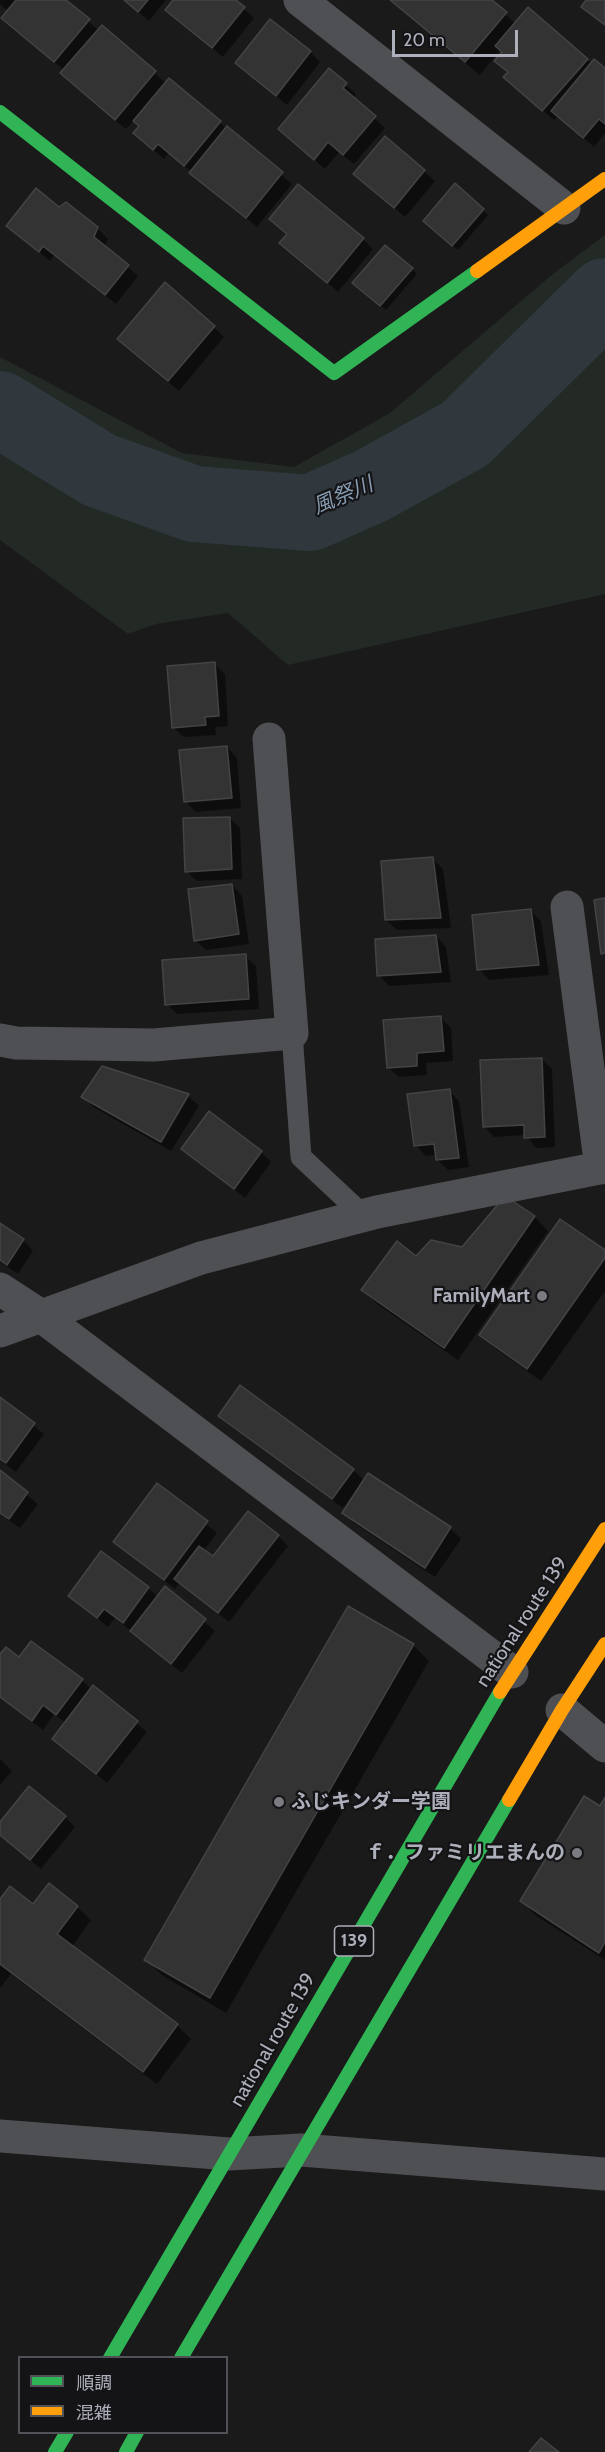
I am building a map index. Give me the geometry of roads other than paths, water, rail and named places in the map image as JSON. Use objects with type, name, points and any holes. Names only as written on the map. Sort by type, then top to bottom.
[{"type":"main road","points":[[0,112],[334,373],[605,179]]},
{"type":"main road","name":"national route 139","points":[[111,2356],[512,1672],[605,1529]]},
{"type":"main road","points":[[182,2356],[301,2150],[562,1710],[605,1644]]},
{"type":"main road","points":[[55,2452],[66,2434]]},
{"type":"main road","points":[[126,2452],[136,2434]]},
{"type":"street","points":[[300,0],[564,208]]},
{"type":"street","points":[[0,1040],[16,1043],[154,1045],[292,1033],[269,739]]},
{"type":"street","points":[[0,1331],[201,1258],[364,1216],[603,1168],[567,907]]},
{"type":"street","points":[[0,1289],[40,1315],[512,1672]]},
{"type":"street","points":[[562,1710],[605,1746]]},
{"type":"street","points":[[0,2136],[229,2154],[301,2150],[605,2174]]},
{"type":"lane","points":[[292,1033],[301,1157],[364,1216]]},
{"type":"waterway","name":"風祭川","points":[[0,409],[99,470],[194,504],[310,513],[371,486],[465,434],[605,296]]},
{"type":"place","name":"FamilyMart","points":[[542,1296]]},
{"type":"place","name":"ふじキンダー学園","points":[[279,1802]]},
{"type":"place","name":"ｆ．ファミリエまんの","points":[[577,1853]]}]
